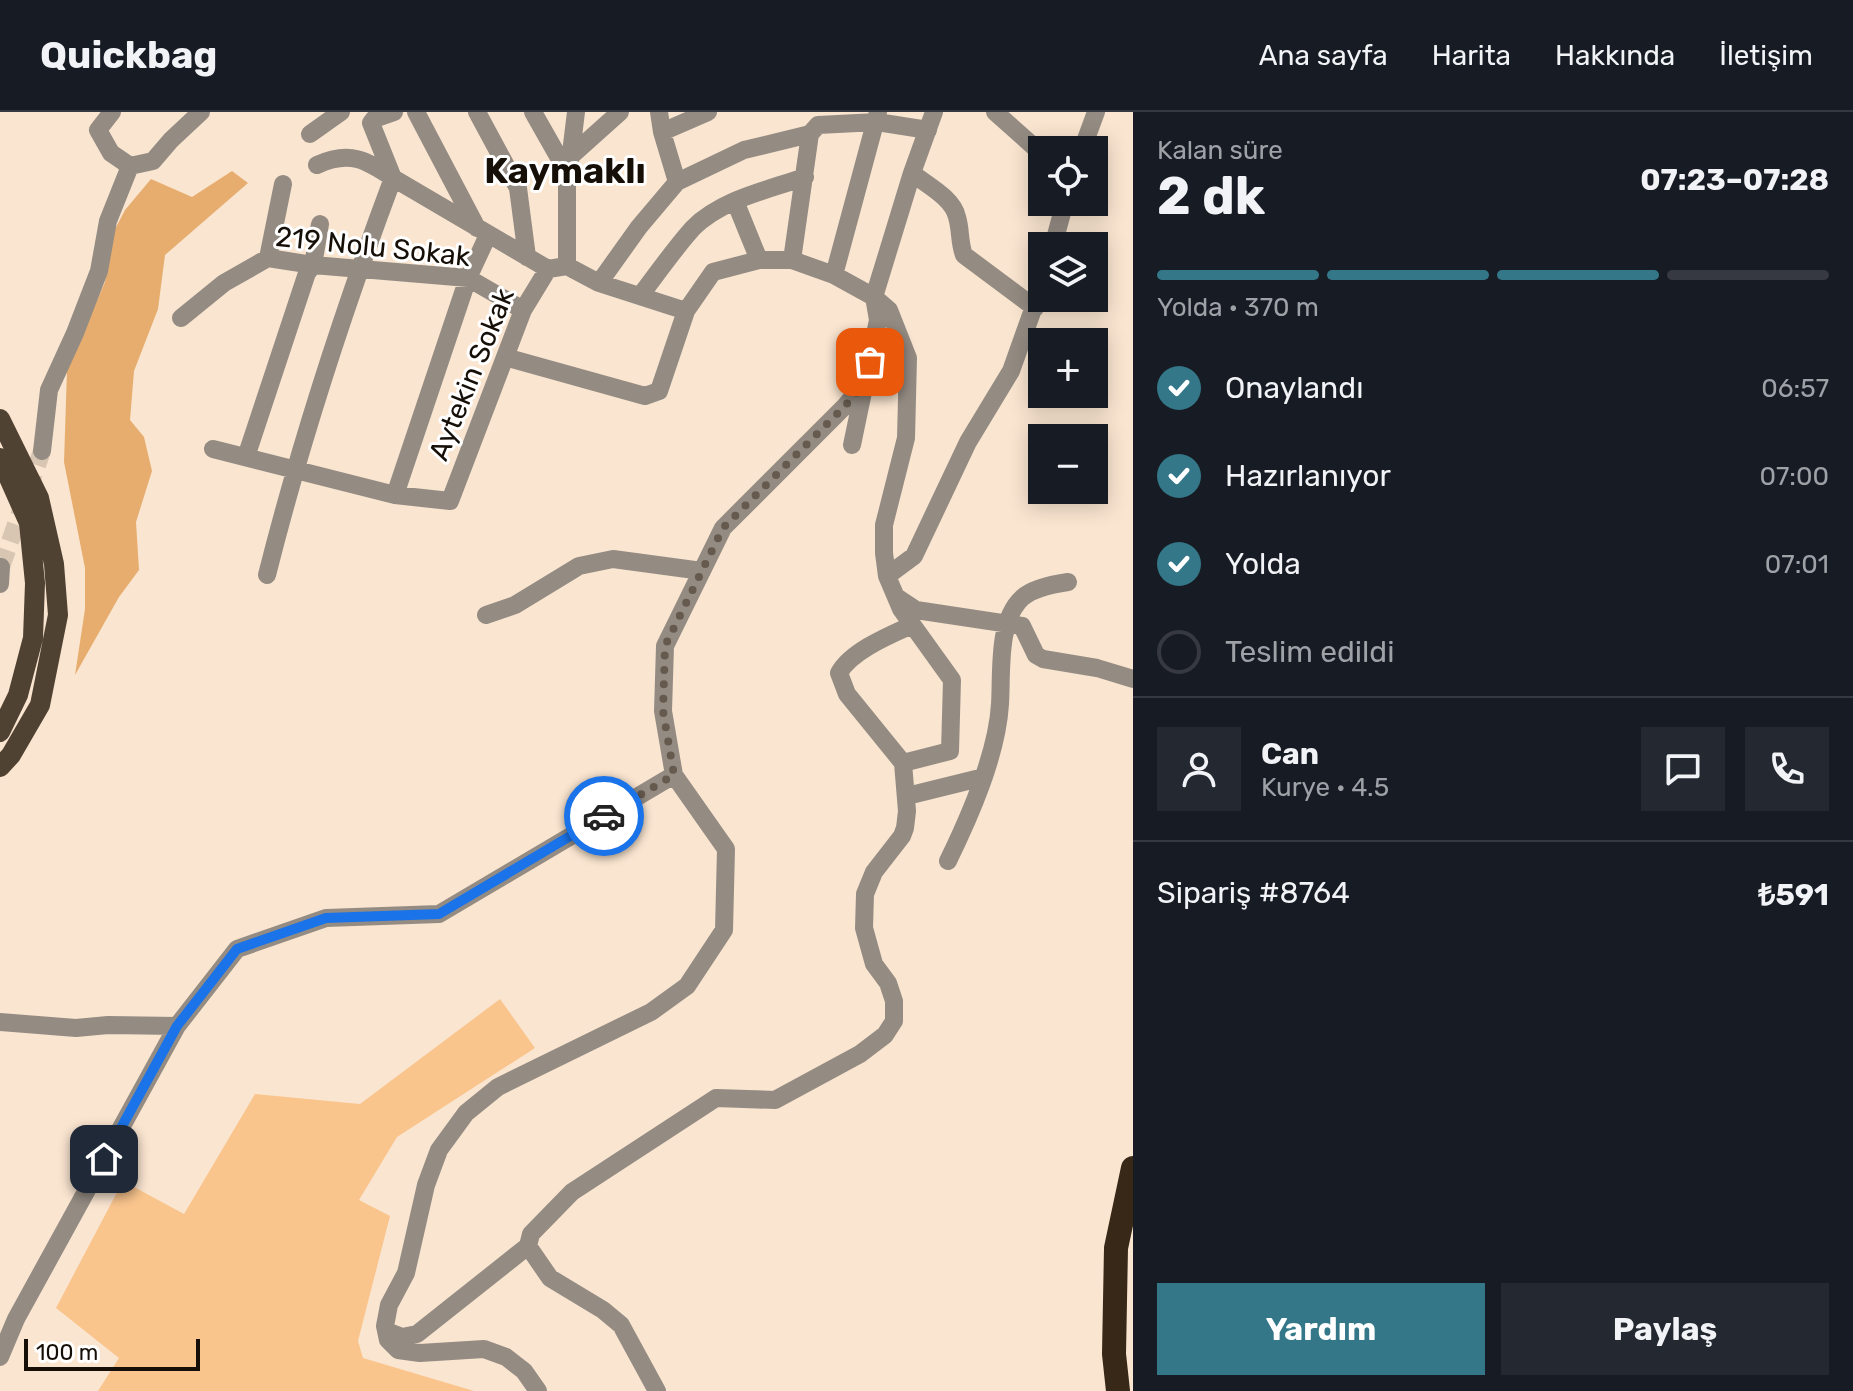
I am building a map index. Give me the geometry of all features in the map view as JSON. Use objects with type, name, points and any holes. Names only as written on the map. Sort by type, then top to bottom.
[{"type":"highway","points":[[1118,1391],[1114,1354],[1116,1248],[1133,1168]]},
{"type":"main road","points":[[0,419],[39,498],[54,564],[58,615],[40,705],[11,755],[0,767]]},
{"type":"main road","points":[[0,458],[29,523],[35,583],[33,638],[18,695],[0,732]]},
{"type":"street","points":[[112,112],[98,130],[111,153],[130,166],[153,161],[201,112]]},
{"type":"street","points":[[310,134],[341,112]]},
{"type":"street","points":[[267,575],[294,470],[393,178],[371,123],[394,112]]},
{"type":"street","points":[[213,449],[395,495],[483,232],[416,112]]},
{"type":"street","points":[[477,112],[518,188],[527,257]]},
{"type":"street","points":[[533,112],[570,163]]},
{"type":"street","points":[[567,266],[570,163],[576,112]]},
{"type":"street","points":[[570,163],[620,112]]},
{"type":"street","points":[[659,112],[677,182]]},
{"type":"street","points":[[662,132],[708,112]]},
{"type":"street","points":[[995,112],[1028,141]]},
{"type":"street","points":[[1085,136],[1090,115]]},
{"type":"street","points":[[834,275],[878,117]]},
{"type":"street","points":[[599,283],[639,227],[677,182],[744,150],[816,124],[878,117],[931,121],[874,297],[878,320],[852,445]]},
{"type":"street","points":[[792,260],[816,124]]},
{"type":"street","points":[[317,165],[346,157],[366,161],[548,269],[567,266],[599,283],[686,311]]},
{"type":"street","points":[[42,451],[49,390],[99,271],[108,221],[130,166]]},
{"type":"street","points":[[912,173],[952,204],[957,214],[964,255],[1028,303]]},
{"type":"street","points":[[640,296],[694,227],[735,201],[805,177]]},
{"type":"street","points":[[268,258],[283,184]]},
{"type":"street","points":[[735,201],[759,260]]},
{"type":"street","points":[[246,457],[307,273],[313,265],[320,224]]},
{"type":"street","name":"219 Nolu Sokak","points":[[181,318],[224,283],[268,258],[313,265],[468,278],[523,310]]},
{"type":"street","points":[[505,357],[645,396],[659,391],[686,311],[713,272],[759,260],[792,260],[834,275],[874,297],[889,310],[908,358],[906,438],[884,525],[887,576],[912,625],[952,680],[950,751],[903,763]]},
{"type":"street","name":"Aytekin Sokak","points":[[395,495],[450,501],[523,310],[548,269]]},
{"type":"street","points":[[887,576],[914,556],[968,442],[1011,371],[1033,312]]},
{"type":"street","points":[[538,1391],[524,1371],[506,1357],[484,1349],[420,1353],[398,1350],[388,1340],[389,1305],[406,1273],[430,1173],[439,1150],[466,1113],[498,1087],[651,1012],[687,986],[724,930],[726,849],[674,775],[663,711],[665,646],[723,528],[867,380]]},
{"type":"street","points":[[486,615],[515,605],[579,566],[613,559],[702,571]]},
{"type":"street","points":[[0,584],[1,567]]},
{"type":"street","points":[[948,861],[984,777],[1000,708],[1001,656],[1007,625],[1021,598],[1052,584],[1068,582]]},
{"type":"street","points":[[896,597],[916,610],[1022,626],[1036,655],[1133,679]]},
{"type":"street","points":[[386,1331],[402,1337],[417,1334],[528,1246],[531,1234],[572,1192],[716,1098],[775,1100],[860,1054],[885,1035],[894,1021],[894,1001],[888,983],[874,964],[864,928],[865,894],[874,872],[902,836],[907,796],[903,763],[847,694],[839,673],[843,665],[878,641],[912,625]]},
{"type":"street","points":[[0,1357],[16,1319],[177,1026],[237,949],[326,918],[439,914],[674,775]]},
{"type":"street","points":[[907,796],[984,777]]},
{"type":"street","points":[[0,1022],[76,1028],[177,1026]]},
{"type":"street","points":[[528,1246],[550,1278],[603,1310],[621,1325],[657,1391]]},
{"type":"shaded area","points":[[232,171],[248,183],[165,255],[158,309],[134,371],[130,420],[144,437],[152,471],[136,522],[139,570],[119,597],[75,675],[85,609],[85,568],[64,462],[67,370],[105,282],[112,235],[125,210],[151,179],[192,197]]},
{"type":"shaded area","points":[[500,999],[535,1048],[397,1137],[359,1200],[390,1216],[358,1341],[363,1358],[474,1391],[98,1391],[119,1358],[56,1308],[123,1181],[184,1214],[255,1094],[360,1104]]},
{"type":"tunnel","points":[[1,567],[42,451]]},
{"type":"way so far","points":[[604,816],[674,775],[663,711],[665,646],[723,528],[845,406],[867,380],[870,362]]},
{"type":"district","name":"Kaymaklı","points":[[565,170]]},
{"type":"route","points":[[104,1159],[177,1026],[237,949],[326,918],[439,914],[604,816]]}]
